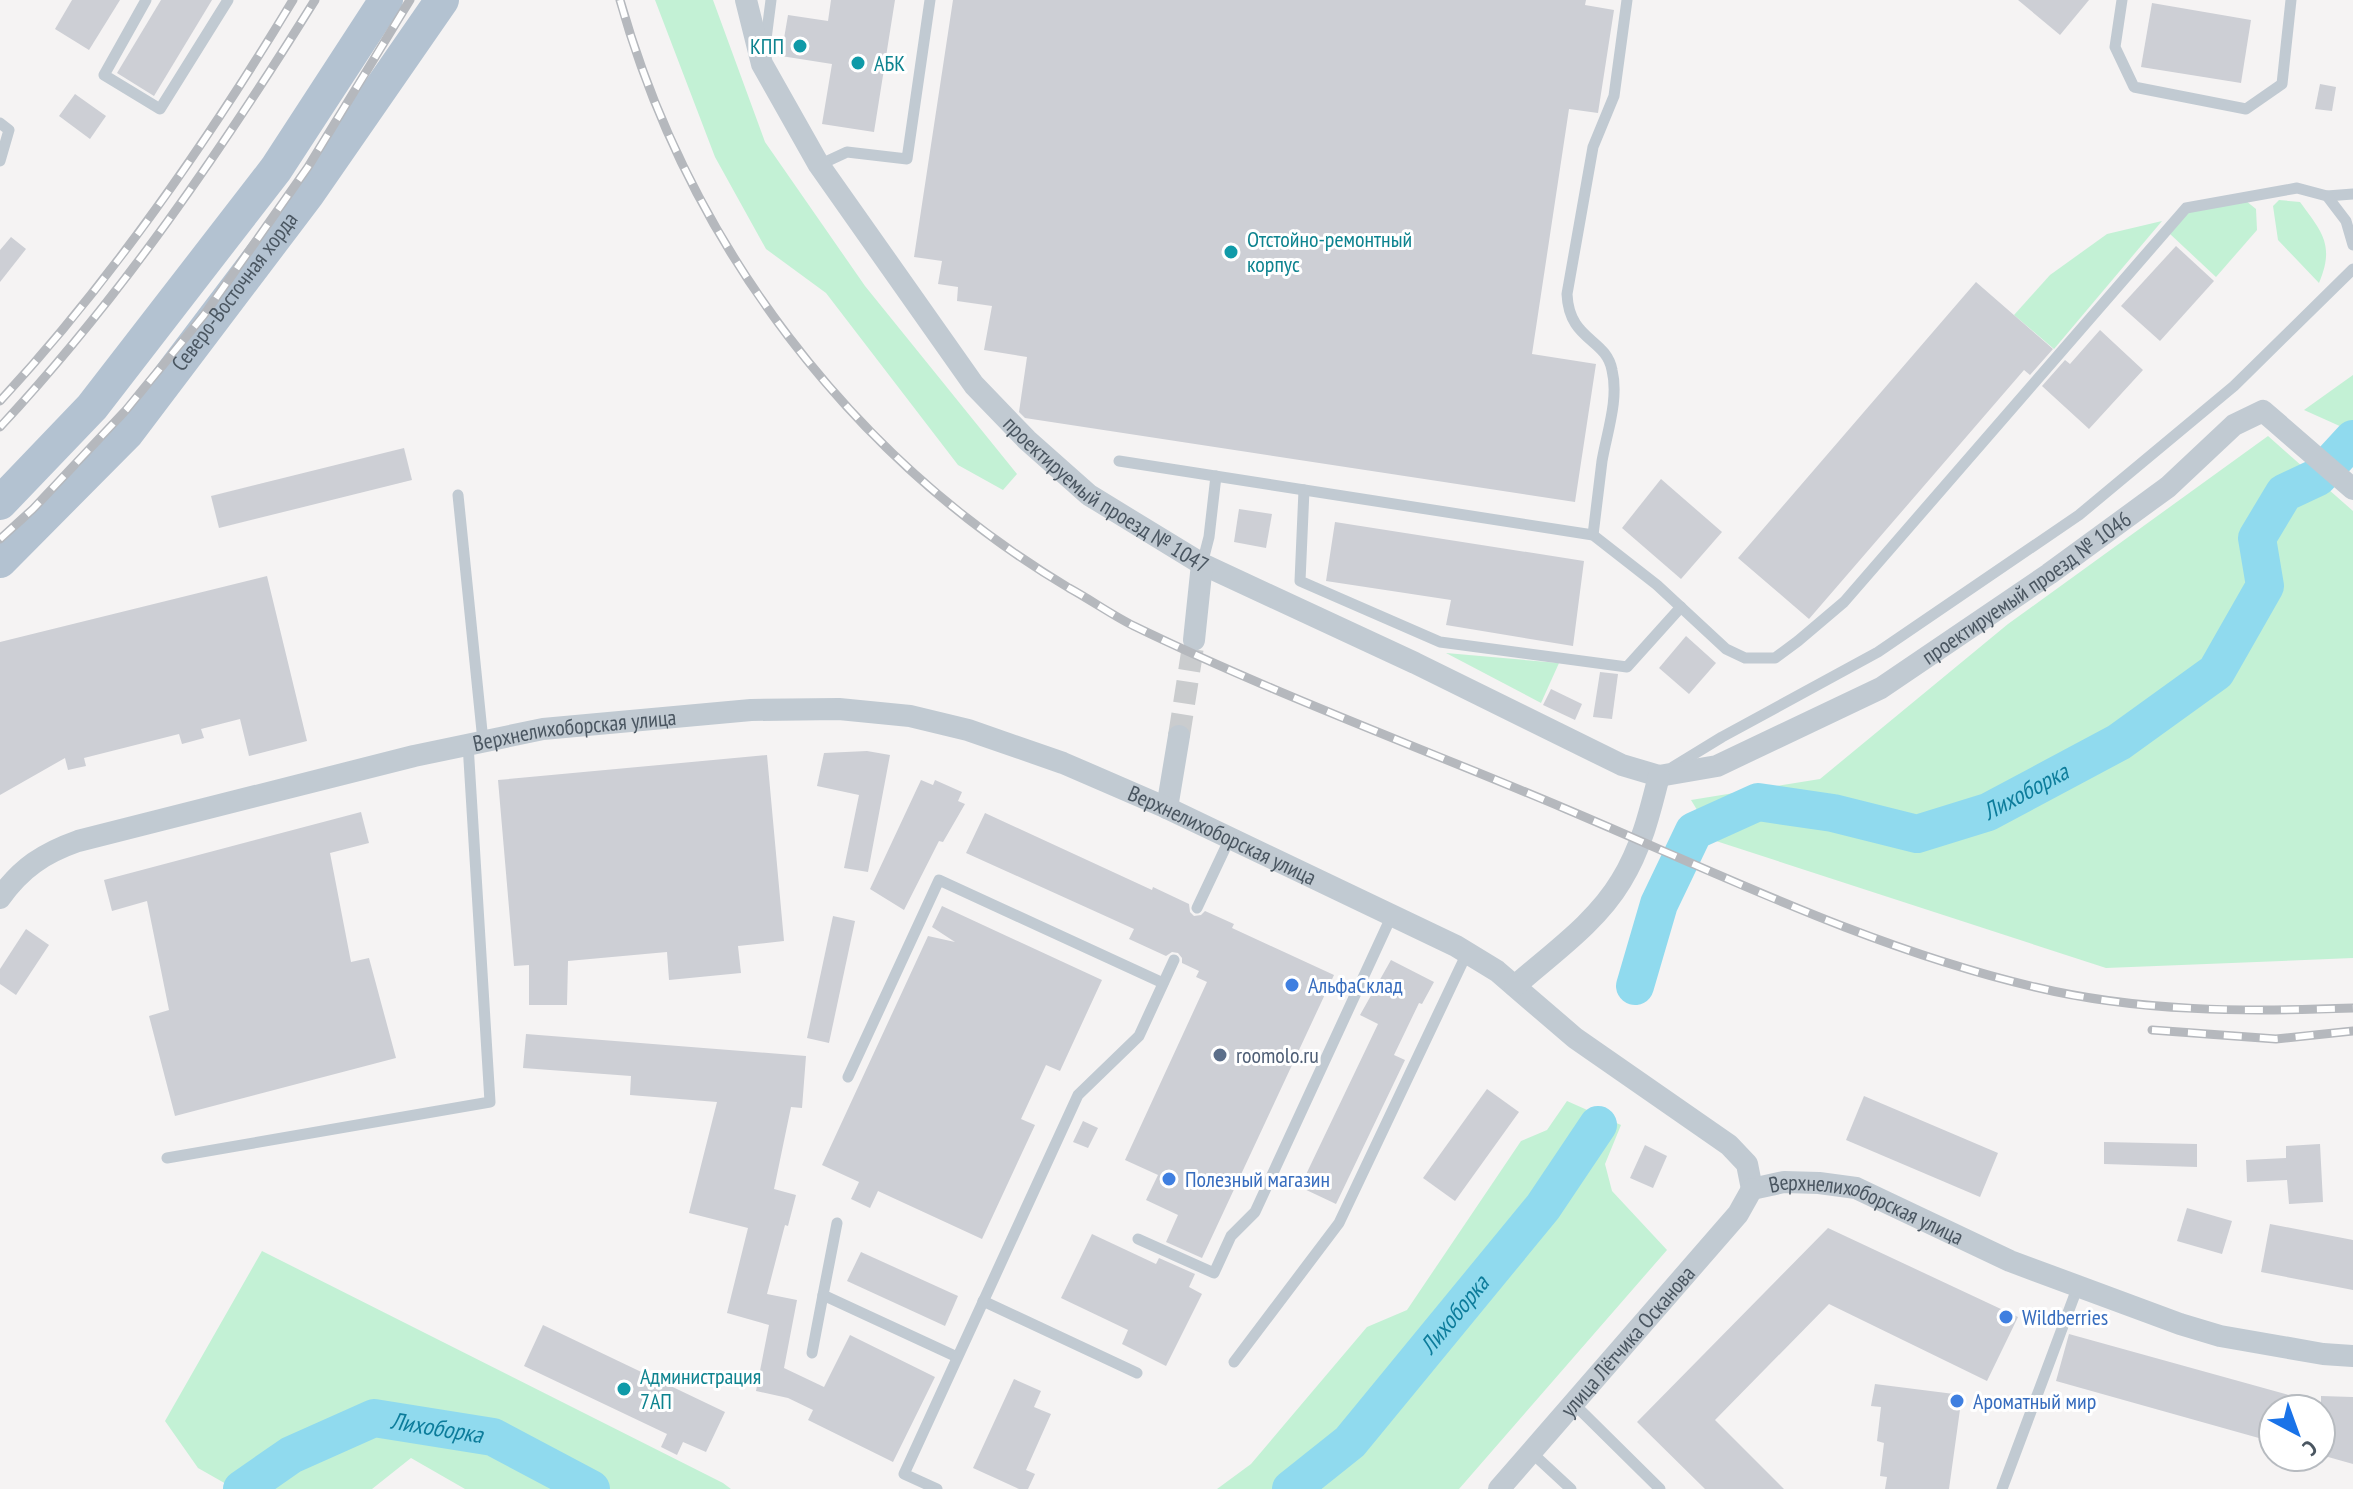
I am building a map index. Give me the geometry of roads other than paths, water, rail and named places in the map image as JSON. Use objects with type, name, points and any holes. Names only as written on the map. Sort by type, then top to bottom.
[{"type":"main road","name":"Северо-Восточная хорда","points":[[0,503],[92,407],[267,182],[386,0]]},
{"type":"main road","name":"Северо-Восточная хорда","points":[[0,561],[127,433],[307,195],[442,0]]},
{"type":"street","name":"проектируемый проезд № 1047","points":[[746,0],[762,64],[819,165],[974,385],[1027,440],[1089,495],[1202,564],[1415,663],[1622,765],[1659,776]]},
{"type":"street","name":"проектируемый проезд № 1046","points":[[1659,776],[1717,766],[1881,688],[2049,574],[2168,487],[2234,425],[2263,411],[2353,489]]},
{"type":"street","points":[[1194,640],[1202,564]]},
{"type":"street","name":"Верхнелихоборская улица","points":[[0,898],[31,862],[50,850],[78,841],[414,756],[543,729],[751,710],[839,709],[910,716],[968,730],[1063,763],[1167,808],[1467,953],[1497,971],[1575,1038],[1729,1145],[1747,1164],[1752,1189],[1784,1182],[1856,1188],[2010,1261],[2220,1336],[2323,1354],[2353,1356]]},
{"type":"street","points":[[1167,808],[1179,736]]},
{"type":"street","points":[[1515,986],[1586,925],[1622,880],[1645,828],[1659,776]]},
{"type":"street","name":"улица Лётчика Осканова","points":[[1499,1489],[1738,1214],[1752,1189]]},
{"type":"lane","points":[[146,0],[104,75],[160,109],[228,0]]},
{"type":"lane","points":[[762,64],[771,0]]},
{"type":"lane","points":[[819,165],[847,152],[907,159],[930,0]]},
{"type":"lane","points":[[1593,535],[1611,411],[1612,369],[1608,358],[1576,327],[1568,310],[1567,294],[1593,147],[1614,96],[1627,0]]},
{"type":"lane","points":[[2122,0],[2115,47],[2134,87],[2246,109],[2282,84],[2291,0]]},
{"type":"lane","points":[[0,123],[9,130],[0,161]]},
{"type":"lane","points":[[1119,461],[1593,535],[1681,607],[1726,649],[1745,658],[1775,658],[1844,602],[2186,208],[2297,188],[2327,196],[2353,194]]},
{"type":"lane","points":[[2327,196],[2346,221],[2353,245]]},
{"type":"lane","points":[[1659,776],[1722,737],[1878,652],[2079,515],[2234,386],[2353,269]]},
{"type":"lane","points":[[1202,564],[1209,537],[1216,476]]},
{"type":"lane","points":[[1304,490],[1300,581],[1440,642],[1627,667],[1681,607]]},
{"type":"lane","points":[[167,1158],[490,1102],[476,743],[458,495]]},
{"type":"lane","points":[[1197,908],[1230,838]]},
{"type":"lane","points":[[848,1077],[939,880],[1163,983]]},
{"type":"lane","points":[[1138,1239],[1214,1273],[1231,1236],[1255,1212],[1392,915]]},
{"type":"lane","points":[[1234,1362],[1339,1223],[1467,953]]},
{"type":"lane","points":[[937,1489],[904,1474],[1078,1095],[1139,1036],[1174,960]]},
{"type":"lane","points":[[812,1353],[837,1223]]},
{"type":"lane","points":[[2002,1489],[2078,1286]]},
{"type":"lane","points":[[823,1295],[957,1357]]},
{"type":"lane","points":[[983,1301],[1137,1373]]},
{"type":"lane","points":[[1573,1403],[1660,1489]]},
{"type":"lane","points":[[1531,1452],[1571,1489]]},
{"type":"waterway","name":"Лихоборка","points":[[1635,986],[1659,904],[1694,831],[1758,802],[1833,813],[1917,834],[1988,812],[2119,742],[2216,672],[2265,586],[2257,538],[2284,493],[2318,477],[2353,439]]},
{"type":"waterway","name":"Лихоборка","points":[[1291,1489],[1350,1442],[1543,1207],[1598,1125]]},
{"type":"waterway","name":"Лихоборка","points":[[242,1489],[291,1455],[374,1418],[493,1437],[591,1489]]},
{"type":"tunnel","points":[[1179,736],[1194,640]]},
{"type":"railway","points":[[0,401],[81,307],[157,208],[293,0]]},
{"type":"railway","points":[[0,427],[87,327],[168,221],[315,0]]},
{"type":"railway","points":[[0,539],[33,509],[126,410],[204,315],[308,167],[410,0]]},
{"type":"railway","points":[[620,0],[650,90],[689,177],[735,259],[789,337],[849,409],[917,476],[990,535],[1118,617],[1294,698],[1797,908],[1974,971],[2074,995],[2153,1006],[2233,1010],[2353,1008]]},
{"type":"railway","points":[[2152,1030],[2276,1039],[2353,1031]]},
{"type":"place","name":"КПП","points":[[800,46]]},
{"type":"place","name":"АБК","points":[[858,63]]},
{"type":"place","name":"Отстойно-ремонтный корпус","points":[[1231,252]]},
{"type":"place","name":"АльфаСклад","points":[[1292,985]]},
{"type":"place","name":"roomolo.ru","points":[[1220,1055]]},
{"type":"place","name":"Полезный магазин","points":[[1169,1179]]},
{"type":"place","name":"Wildberries","points":[[2006,1317]]},
{"type":"place","name":"Администрация 7АП","points":[[624,1389]]},
{"type":"place","name":"Ароматный мир","points":[[1957,1401]]}]
